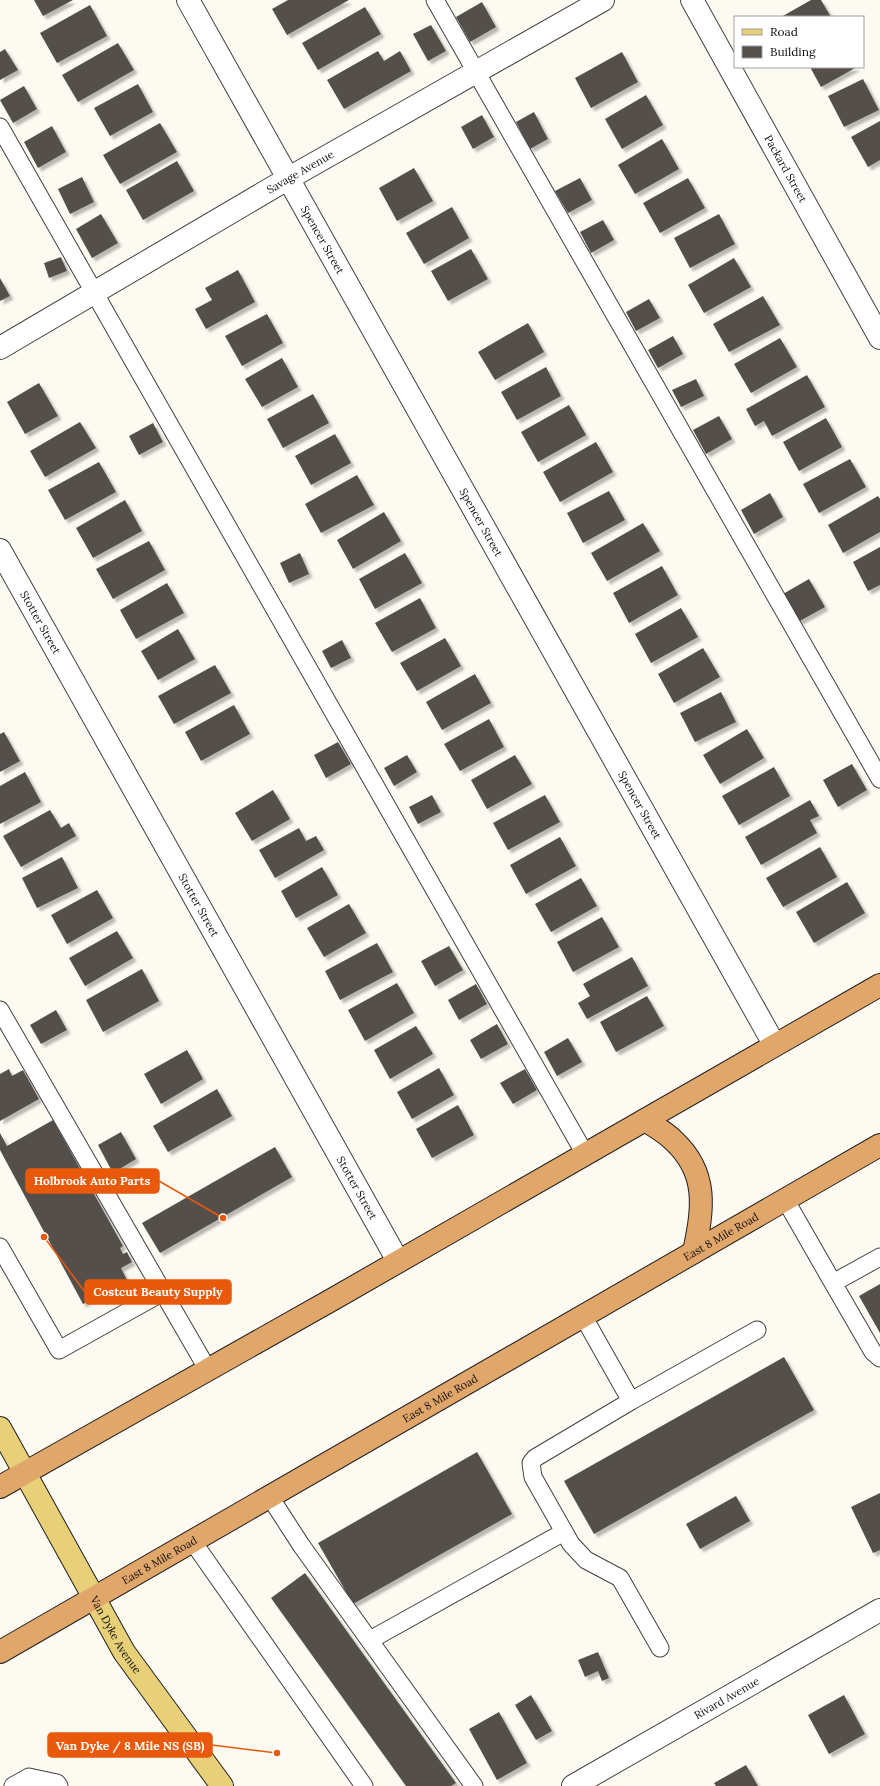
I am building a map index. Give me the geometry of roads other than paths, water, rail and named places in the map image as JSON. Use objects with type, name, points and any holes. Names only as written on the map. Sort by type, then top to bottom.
[{"type":"highway","points":[[0,1487],[208,1370],[645,1120],[774,1044],[880,985]]},
{"type":"highway","points":[[645,1120],[672,1139],[687,1154],[697,1176],[702,1198],[701,1219],[694,1252]]},
{"type":"highway","name":"East 8 Mile Road","points":[[0,1652],[694,1252],[786,1201],[880,1145]]},
{"type":"main road","name":"Van Dyke Avenue","points":[[0,1428],[93,1598],[135,1670],[222,1786]]},
{"type":"street","name":"Spencer Street","points":[[188,0],[774,1044]]},
{"type":"street","name":"Savage Avenue","points":[[0,348],[289,178],[603,0]]},
{"type":"street","name":"Packard Street","points":[[692,0],[880,338]]},
{"type":"street","name":"Stotter Street","points":[[0,550],[398,1261]]},
{"type":"street","name":"Rivard Avenue","points":[[573,1786],[880,1610]]},
{"type":"lane","points":[[435,0],[880,779]]},
{"type":"lane","points":[[0,127],[585,1154]]},
{"type":"lane","points":[[0,1010],[208,1370]]},
{"type":"lane","points":[[786,1201],[873,1352],[880,1358]]},
{"type":"lane","points":[[0,1247],[59,1350],[163,1292]]},
{"type":"lane","points":[[833,1284],[880,1257]]},
{"type":"lane","points":[[583,1316],[631,1401]]},
{"type":"lane","points":[[660,1648],[620,1578],[586,1560],[571,1544],[533,1477],[531,1463],[536,1458],[631,1401],[757,1330]]},
{"type":"lane","points":[[270,1497],[301,1545],[474,1786]]},
{"type":"lane","points":[[370,1640],[564,1532]]},
{"type":"lane","points":[[193,1542],[364,1786]]},
{"type":"lane","points":[[13,1786],[29,1777],[57,1783],[59,1786]]},
{"type":"place","name":"Holbrook Auto Parts","points":[[223,1218]]},
{"type":"place","name":"Costcut Beauty Supply","points":[[44,1237]]},
{"type":"place","name":"Van Dyke / 8 Mile NS (SB)","points":[[277,1753]]}]
